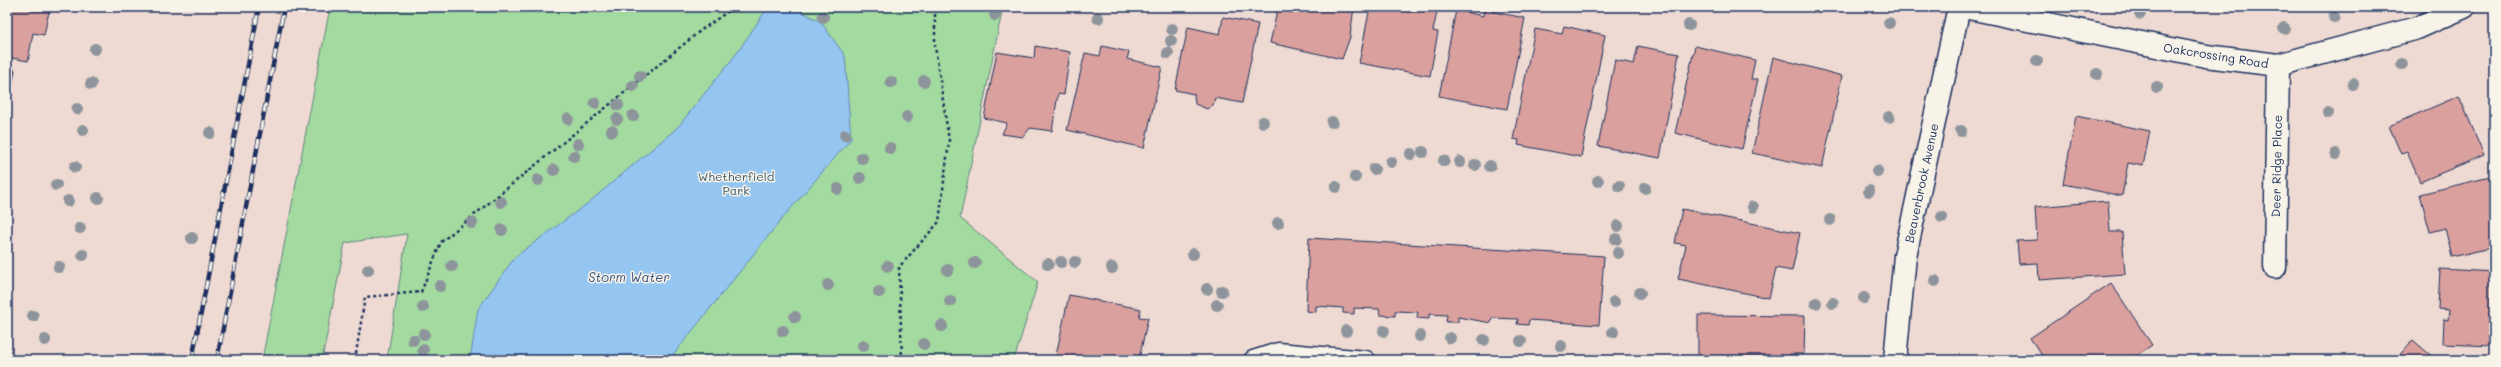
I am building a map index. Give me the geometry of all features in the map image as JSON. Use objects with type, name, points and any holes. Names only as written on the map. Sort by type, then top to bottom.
[{"type":"street","name":"Beaverbrook Avenue","points":[[1895,360],[1905,256],[1959,7]]},
{"type":"street","name":"Oakcrossing Road","points":[[1964,7],[2206,56],[2278,64],[2417,28],[2464,7]]},
{"type":"street","name":"Deer Ridge Place","points":[[2275,267],[2278,64]]},
{"type":"lane","points":[[1253,360],[1278,352],[1366,360]]},
{"type":"path","points":[[355,360],[365,296],[421,292],[441,242],[700,31],[734,7]]},
{"type":"path","points":[[902,360],[899,267],[939,222],[949,141],[934,46],[935,7]]},
{"type":"green space","name":"Whetherfield Park","points":[[330,7],[1003,7],[960,218],[1038,282],[1014,360],[387,360],[407,234],[345,243],[322,360],[262,360]]},
{"type":"water","name":"Storm Water","points":[[768,7],[793,7],[821,22],[845,56],[851,139],[780,221],[669,360],[470,360],[478,309],[515,257],[588,203],[677,128],[737,53]]},
{"type":"building","points":[[7,7],[50,7],[44,35],[33,33],[28,61],[7,57]]},
{"type":"building","points":[[1278,7],[1354,7],[1350,37],[1342,59],[1270,43]]},
{"type":"building","points":[[1370,7],[1438,7],[1433,31],[1438,32],[1430,76],[1359,63]]},
{"type":"building","points":[[1456,10],[1483,16],[1484,10],[1525,18],[1507,109],[1439,96]]},
{"type":"building","points":[[1223,17],[1258,24],[1242,103],[1215,98],[1213,105],[1207,109],[1195,104],[1194,94],[1175,90],[1188,27],[1220,34]]},
{"type":"building","points":[[1564,26],[1605,35],[1581,157],[1518,145],[1519,140],[1513,139],[1535,29],[1562,34]]},
{"type":"building","points":[[1035,46],[1070,52],[1064,95],[1058,94],[1052,131],[1030,128],[1023,137],[1002,134],[1007,123],[984,118],[997,52],[1034,58]]},
{"type":"building","points":[[1102,46],[1129,52],[1127,59],[1162,67],[1144,148],[1067,130],[1085,53],[1100,56]]},
{"type":"building","points":[[1638,46],[1679,54],[1660,158],[1598,146],[1615,60],[1634,64]]},
{"type":"building","points":[[1695,46],[1755,60],[1751,79],[1758,79],[1742,149],[1675,133]]},
{"type":"building","points":[[1773,57],[1842,76],[1822,168],[1752,153]]},
{"type":"building","points":[[7,69],[15,70],[7,115]]},
{"type":"building","points":[[2459,96],[2484,155],[2420,182],[2407,152],[2401,154],[2389,126]]},
{"type":"building","points":[[2076,116],[2150,131],[2143,166],[2128,163],[2122,196],[2063,184]]},
{"type":"building","points":[[2494,176],[2494,247],[2452,257],[2445,228],[2430,232],[2420,194]]},
{"type":"building","points":[[2108,201],[2110,232],[2122,232],[2125,274],[2039,280],[2038,263],[2019,264],[2017,241],[2037,240],[2035,207]]},
{"type":"building","points":[[1682,209],[1800,233],[1792,271],[1776,268],[1769,298],[1678,279],[1686,245],[1675,243]]},
{"type":"building","points":[[1309,238],[1604,256],[1599,325],[1529,320],[1528,325],[1517,324],[1518,319],[1492,318],[1491,323],[1458,317],[1458,322],[1446,322],[1447,315],[1429,314],[1429,319],[1417,318],[1418,312],[1395,311],[1395,316],[1380,315],[1379,309],[1354,308],[1354,314],[1343,313],[1343,308],[1316,306],[1316,312],[1306,311]]},
{"type":"building","points":[[2440,269],[2494,272],[2494,346],[2443,344],[2444,319],[2448,320],[2449,310],[2438,309]]},
{"type":"building","points":[[2111,283],[2152,345],[2130,360],[2045,360],[2030,338]]},
{"type":"building","points":[[1069,295],[1141,309],[1139,317],[1148,318],[1139,359],[1128,357],[1128,360],[1055,360]]},
{"type":"building","points":[[1698,315],[1805,316],[1804,354],[1790,354],[1790,360],[1698,360]]},
{"type":"building","points":[[2413,340],[2436,360],[2395,360]]},
{"type":"railway","points":[[192,360],[259,7]]},
{"type":"railway","points":[[217,360],[284,7]]}]
